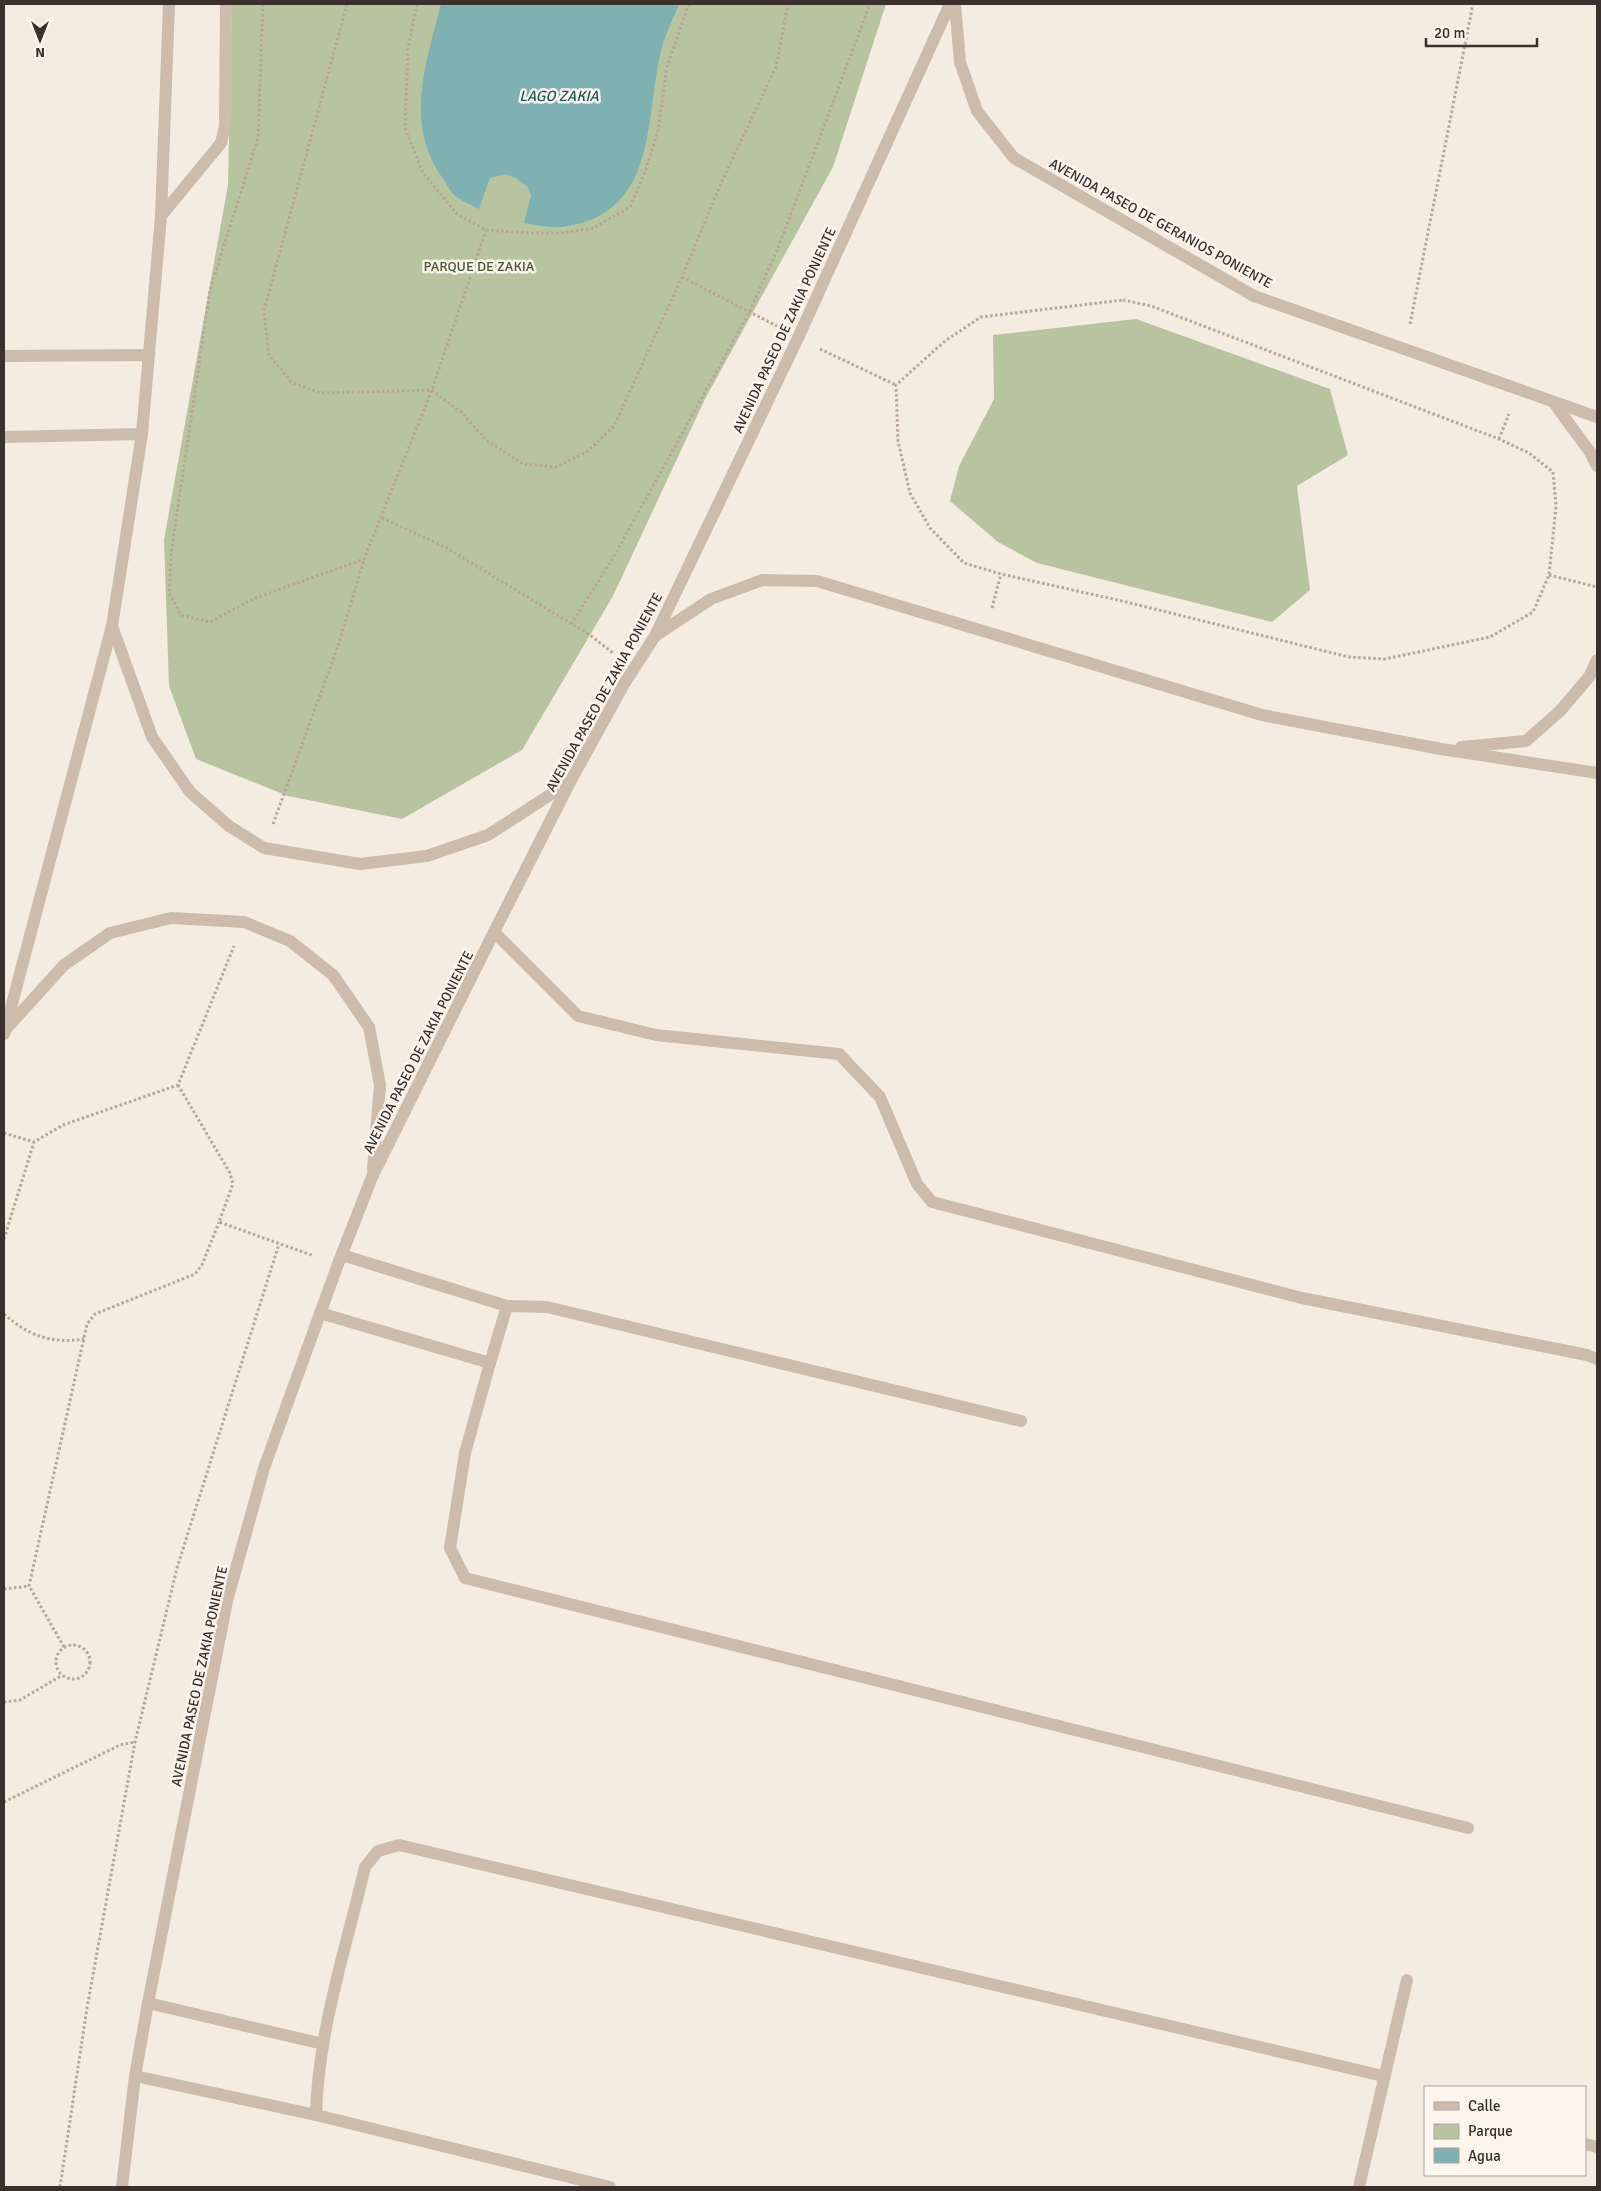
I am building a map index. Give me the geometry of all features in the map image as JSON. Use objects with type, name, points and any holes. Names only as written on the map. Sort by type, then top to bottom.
[{"type":"street","points":[[4,1033],[112,626],[142,434],[161,216],[169,4]]},
{"type":"street","points":[[161,216],[221,142],[225,126],[226,4]]},
{"type":"street","name":"AVENIDA PASEO DE ZAKIA PONIENTE","points":[[122,2187],[135,2076],[148,2003],[227,1601],[264,1468],[340,1259],[372,1177],[494,932],[570,782],[624,684],[654,636],[798,338],[950,4]]},
{"type":"street","name":"AVENIDA PASEO DE GERANIOS PONIENTE","points":[[955,4],[960,62],[977,111],[1014,158],[1254,296],[1597,417]]},
{"type":"street","points":[[4,356],[149,355]]},
{"type":"street","points":[[1554,403],[1590,452],[1597,466]]},
{"type":"street","points":[[4,437],[142,434]]},
{"type":"street","points":[[654,636],[711,599],[762,580],[817,581],[1262,715],[1441,749],[1597,773]]},
{"type":"street","points":[[112,626],[152,737],[196,798],[229,826],[264,848],[360,864],[427,856],[488,835],[570,782]]},
{"type":"street","points":[[1441,749],[1526,741],[1560,711],[1590,677],[1597,660]]},
{"type":"street","points":[[4,1033],[64,965],[110,933],[171,918],[244,922],[290,941],[333,975],[369,1027],[380,1085],[372,1177]]},
{"type":"street","points":[[494,932],[578,1016],[656,1035],[839,1054],[880,1097],[917,1184],[932,1202],[1302,1298],[1470,1330],[1597,1359]]},
{"type":"street","points":[[340,1259],[507,1306],[547,1307],[1021,1421]]},
{"type":"street","points":[[507,1306],[465,1453],[450,1548],[465,1578],[1468,1828]]},
{"type":"street","points":[[320,1313],[490,1363]]},
{"type":"street","points":[[316,2115],[317,2088],[323,2044],[366,1867],[378,1851],[400,1845],[1383,2076]]},
{"type":"street","points":[[1359,2187],[1383,2076],[1407,1980]]},
{"type":"street","points":[[148,2003],[323,2044]]},
{"type":"street","points":[[135,2076],[316,2115],[610,2187]]},
{"type":"path","points":[[263,4],[258,138],[210,290],[172,547],[169,593],[181,615],[210,622],[253,599],[364,560]]},
{"type":"path","points":[[347,4],[264,310],[269,355],[291,382],[321,393],[432,390],[462,413],[486,440],[523,464],[556,467],[588,451],[614,426],[682,278],[722,181],[776,67],[788,4]]},
{"type":"path","points":[[417,4],[408,48],[405,128],[423,173],[457,214],[486,230],[562,233],[593,228],[630,207],[645,172],[658,130],[667,67],[689,4]]},
{"type":"path","points":[[572,624],[613,558],[750,310],[780,243],[870,4]]},
{"type":"path","points":[[1405,350],[1473,4]]},
{"type":"path","points":[[264,848],[338,646],[364,560],[432,390],[486,230]]},
{"type":"path","points":[[682,278],[750,310]]},
{"type":"path","points":[[1123,300],[1151,306],[1499,439],[1529,453],[1553,472],[1556,506],[1549,575],[1534,612],[1490,637],[1385,659],[1349,657],[1122,600],[1001,574],[964,562],[930,528],[910,493],[898,441],[896,385],[945,341],[981,317],[1123,300]]},
{"type":"path","points":[[798,338],[896,385]]},
{"type":"path","points":[[382,518],[444,547],[590,635]]},
{"type":"path","points":[[986,633],[1001,574]]},
{"type":"path","points":[[1549,575],[1597,587]]},
{"type":"path","points":[[4,1239],[34,1142],[63,1125],[178,1085],[244,922]]},
{"type":"path","points":[[64,1647],[29,1586],[87,1324],[95,1314],[195,1274],[202,1265],[233,1184],[230,1173],[178,1085]]},
{"type":"path","points":[[4,1133],[34,1142]]},
{"type":"path","points":[[220,1222],[280,1244],[340,1259]]},
{"type":"path","points":[[60,2187],[87,2008],[135,1742],[177,1568],[280,1244]]},
{"type":"path","points":[[4,1314],[37,1337],[66,1342],[84,1339]]},
{"type":"path","points":[[4,1589],[29,1586]]},
{"type":"path","points":[[75,1645],[84,1649],[90,1658],[89,1669],[82,1678],[71,1680],[61,1676],[56,1666],[56,1655],[64,1647],[75,1645]]},
{"type":"path","points":[[4,1702],[20,1700],[61,1676]]},
{"type":"path","points":[[4,1802],[120,1745],[135,1742]]},
{"type":"green space","name":"PARQUE DE ZAKIA","points":[[232,4],[886,4],[833,167],[705,399],[613,596],[522,750],[402,819],[288,796],[196,759],[169,686],[164,540],[228,185]]},
{"type":"green space","points":[[1136,319],[1330,389],[1348,455],[1297,486],[1310,590],[1272,622],[1037,563],[998,542],[950,501],[959,466],[994,399],[993,335]]},
{"type":"water","name":"LAGO ZAKIA","points":[[441,4],[679,4],[662,47],[642,158],[632,183],[616,204],[594,219],[562,227],[553,227],[524,223],[531,195],[528,187],[516,178],[505,174],[490,178],[479,209],[455,196],[431,159],[424,138],[421,116],[425,71]]}]
